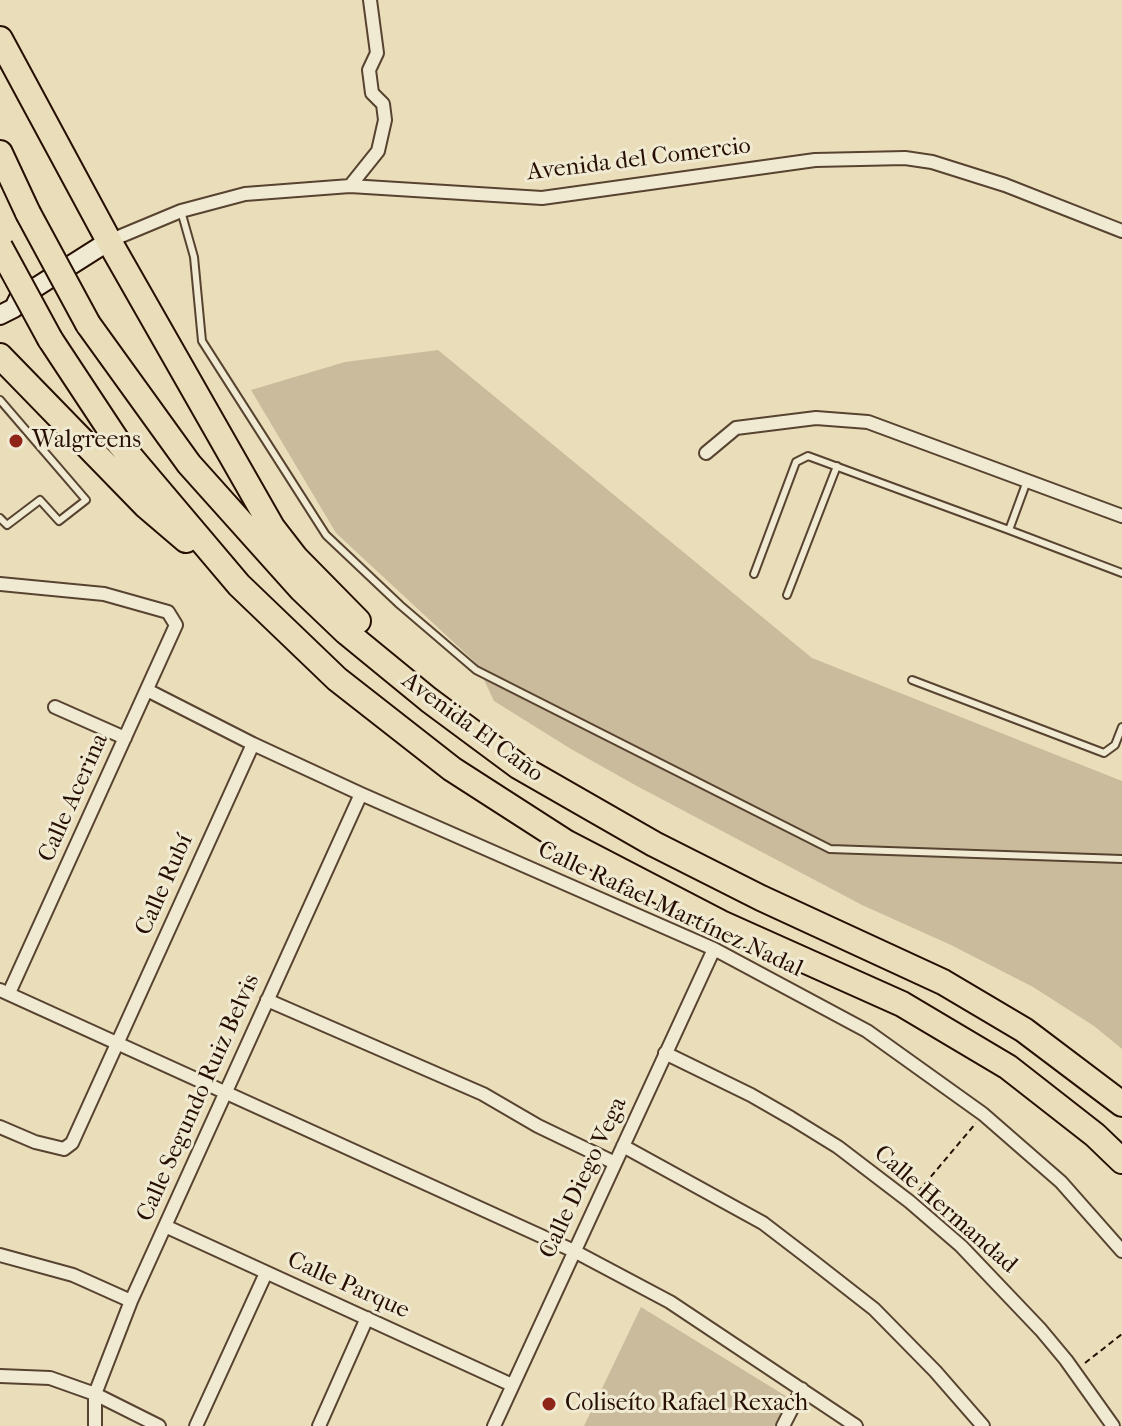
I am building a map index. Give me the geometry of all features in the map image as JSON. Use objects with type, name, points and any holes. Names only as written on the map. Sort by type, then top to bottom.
[{"type":"highway","points":[[0,39],[109,241],[272,527],[296,558],[391,654],[429,700]]},
{"type":"highway","name":"Avenida El Caño","points":[[0,153],[28,213],[88,324],[189,464],[301,589],[346,632],[429,700],[518,766],[654,844],[761,898],[943,982],[1024,1030],[1122,1104]]},
{"type":"highway","name":"Avenida El Caño","points":[[0,247],[50,339],[118,442],[239,585],[337,679],[452,769],[567,843],[721,923],[915,1012],[1008,1067],[1095,1135],[1122,1161]]},
{"type":"highway","points":[[0,356],[145,505],[239,585]]},
{"type":"main road","points":[[0,315],[14,308],[10,297],[109,241]]},
{"type":"street","points":[[350,186],[378,151],[385,120],[383,104],[372,93],[369,70],[377,53],[370,0]]},
{"type":"street","name":"Avenida del Comercio","points":[[109,241],[181,211],[245,194],[350,186],[542,198],[815,160],[905,158],[932,162],[1005,185],[1122,231]]},
{"type":"street","points":[[706,453],[736,428],[816,418],[868,422],[1122,516]]},
{"type":"street","name":"Calle Acerina","points":[[0,584],[104,594],[168,612],[176,625],[4,992]]},
{"type":"street","name":"Calle Rafael Martínez Nadal","points":[[147,690],[361,794],[714,949],[867,1031],[983,1114],[1061,1182],[1122,1251]]},
{"type":"street","points":[[55,707],[125,738]]},
{"type":"street","name":"Calle Rubí","points":[[0,1127],[35,1142],[64,1149],[72,1143],[253,744]]},
{"type":"street","name":"Calle Segundo Ruiz Belvis","points":[[95,1426],[95,1394],[131,1301],[361,794]]},
{"type":"street","name":"Calle Diego Vega","points":[[494,1426],[714,949]]},
{"type":"street","points":[[4,992],[574,1251],[670,1302],[856,1426]]},
{"type":"street","points":[[267,1000],[483,1094],[538,1126],[615,1163]]},
{"type":"street","name":"Calle Hermandad","points":[[665,1053],[791,1118],[838,1147],[910,1202],[993,1280],[1074,1371],[1113,1426]]},
{"type":"street","points":[[623,1146],[763,1223],[810,1259],[874,1309],[983,1426]]},
{"type":"street","name":"Calle Parque","points":[[165,1226],[512,1385]]},
{"type":"street","points":[[0,1255],[73,1275],[131,1301]]},
{"type":"street","points":[[196,1426],[266,1273]]},
{"type":"street","points":[[319,1426],[367,1318]]},
{"type":"street","points":[[0,1376],[50,1378],[95,1394],[159,1426]]},
{"type":"street","points":[[783,1426],[802,1389]]},
{"type":"lane","points":[[181,211],[194,257],[202,341],[326,535],[400,605],[476,670],[830,849],[1122,859]]},
{"type":"lane","points":[[0,400],[86,500],[59,521],[40,500],[7,525],[0,518]]},
{"type":"lane","points":[[754,574],[796,462],[808,456],[1122,573]]},
{"type":"lane","points":[[787,595],[837,466]]},
{"type":"lane","points":[[1009,530],[1027,481]]},
{"type":"lane","points":[[912,680],[1104,753],[1115,745],[1122,727]]},
{"type":"path","points":[[910,1202],[983,1114]]},
{"type":"path","points":[[1074,1371],[1122,1334]]},
{"type":"shaded area","points":[[438,350],[812,658],[1122,781],[1122,1049],[1094,1026],[1033,987],[951,945],[862,905],[635,785],[494,701],[476,663],[336,533],[251,390],[345,362]]},
{"type":"shaded area","points":[[641,1307],[789,1398],[774,1426],[584,1426]]},
{"type":"place","name":"Walgreens","points":[[16,441]]},
{"type":"place","name":"Coliseíto Rafael Rexach","points":[[549,1404]]}]
